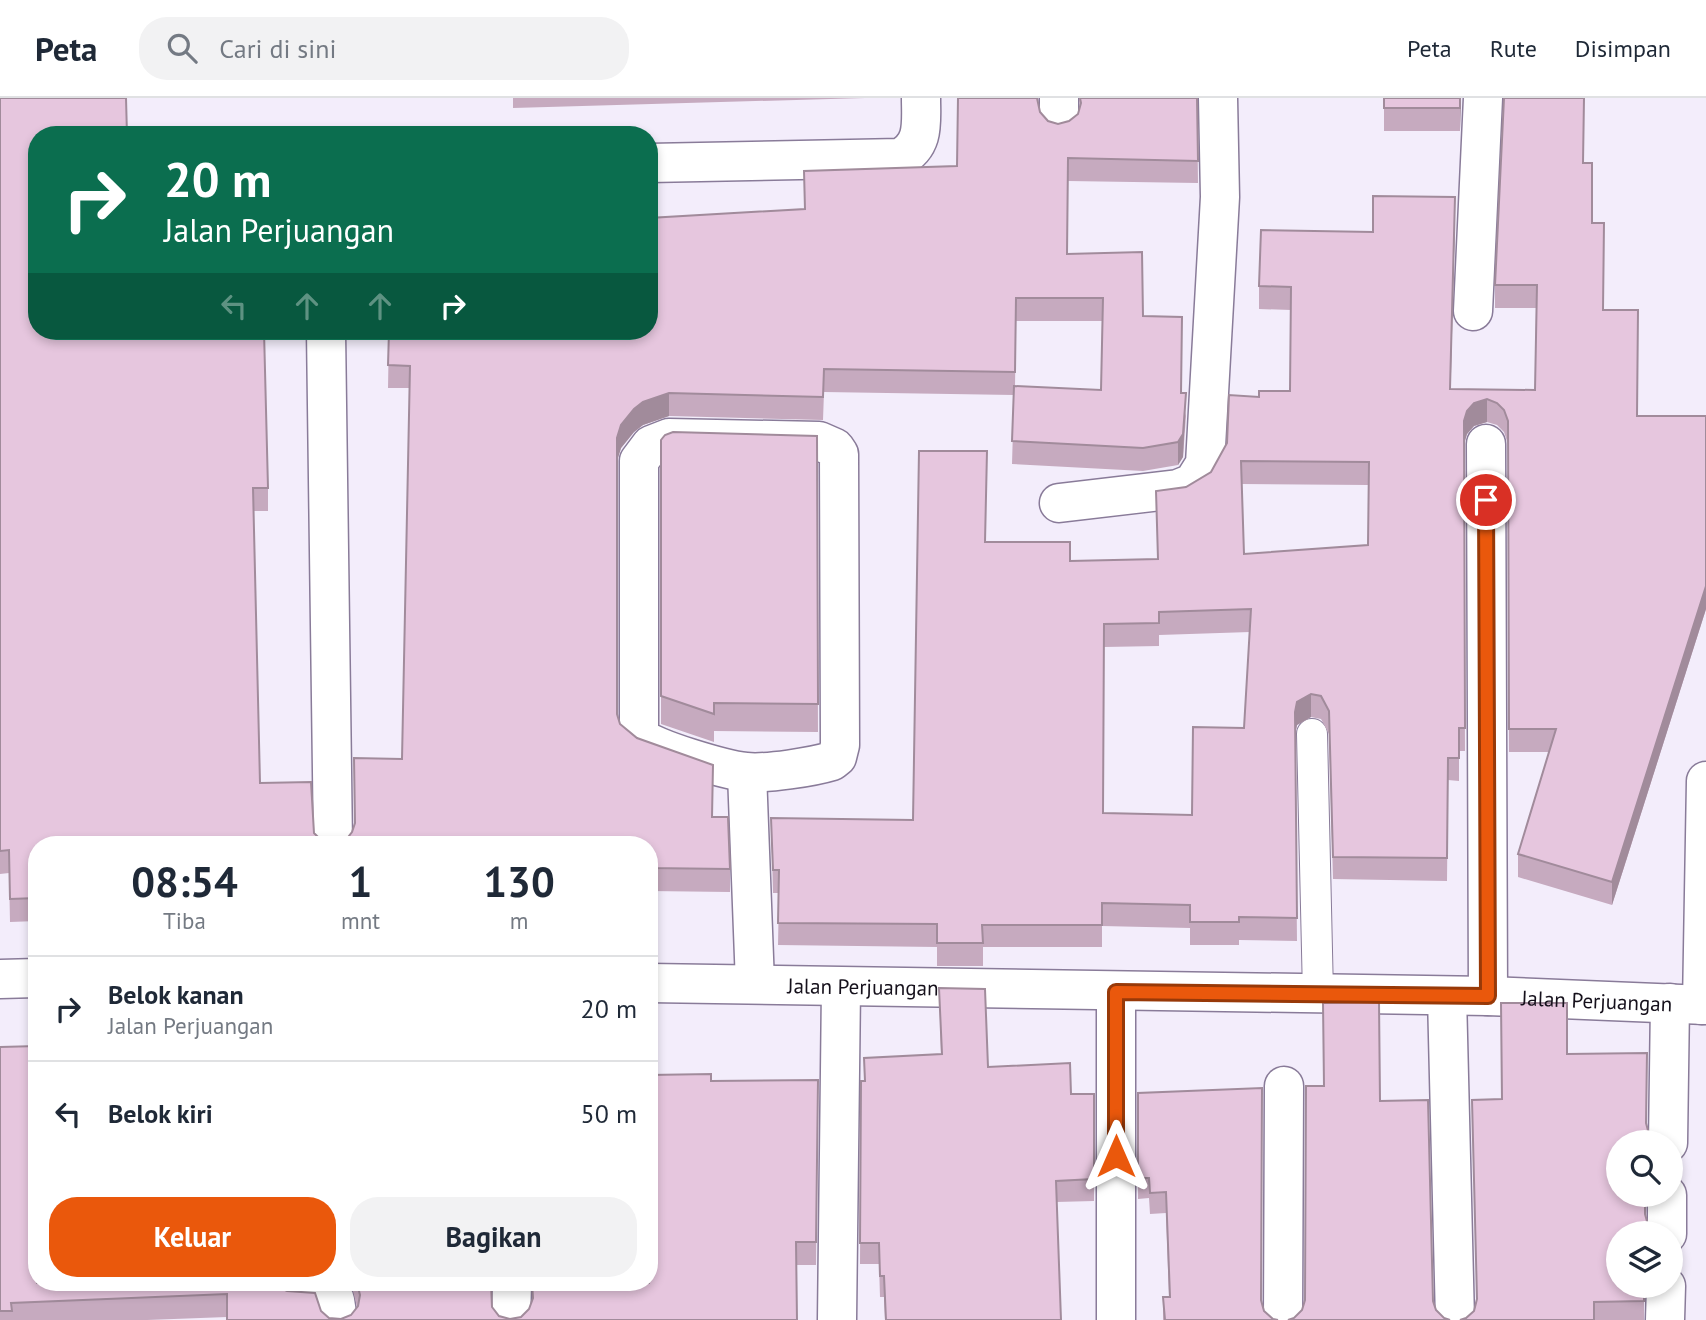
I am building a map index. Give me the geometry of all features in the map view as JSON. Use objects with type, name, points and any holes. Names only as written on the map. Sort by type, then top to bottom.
[{"type":"street","points":[[658,163],[900,158],[913,151],[921,136],[921,98]]},
{"type":"street","points":[[1059,503],[1178,489],[1193,483],[1205,464],[1220,197],[1218,98]]},
{"type":"street","points":[[1474,311],[1483,98]]},
{"type":"street","points":[[326,340],[333,836]]},
{"type":"street","points":[[659,440],[819,441],[829,444],[839,454],[839,751],[832,761],[825,763],[747,772],[663,750],[646,744],[639,736],[639,461],[643,452],[659,440]]},
{"type":"street","points":[[1486,444],[1488,996]]},
{"type":"street","points":[[747,772],[755,984]]},
{"type":"street","points":[[1670,1130],[1692,1004],[1706,781]]},
{"type":"street","points":[[0,979],[28,978]]},
{"type":"street","name":"Jalan Perjuangan","points":[[658,983],[1488,996],[1692,1004]]},
{"type":"street","points":[[837,1320],[841,988]]},
{"type":"street","points":[[1116,992],[1116,1320]]},
{"type":"street","points":[[1447,996],[1455,1320]]},
{"type":"street","points":[[1283,1320],[1284,1086]]},
{"type":"street","points":[[288,1291],[330,1294],[335,1300],[338,1320]]},
{"type":"street","points":[[511,1320],[512,1291]]},
{"type":"street","points":[[1665,1320],[1666,1298]]},
{"type":"lane","points":[[1312,733],[1318,994]]},
{"type":"building","points":[[0,98],[126,98],[127,126],[28,126],[28,340],[264,340],[268,488],[253,488],[260,783],[311,782],[314,833],[317,836],[28,836],[28,898],[10,899],[9,850],[0,851]]},
{"type":"building","points":[[958,98],[1037,98],[1040,112],[1048,121],[1058,124],[1069,121],[1078,114],[1080,98],[1197,98],[1198,161],[1068,158],[1067,254],[1142,252],[1143,316],[1182,317],[1181,393],[1186,393],[1183,434],[1178,442],[1143,448],[1012,441],[1014,386],[1101,390],[1103,298],[1016,298],[1015,372],[824,369],[823,397],[669,393],[643,402],[621,425],[617,438],[617,714],[620,724],[637,738],[713,765],[712,817],[728,817],[730,869],[658,868],[658,836],[349,836],[355,823],[354,758],[402,759],[410,366],[388,365],[389,340],[658,340],[658,217],[805,209],[804,171],[957,166]]},
{"type":"building","points":[[1384,98],[1460,98],[1460,108],[1384,108]]},
{"type":"building","points":[[1504,98],[1584,98],[1583,163],[1592,163],[1592,223],[1604,223],[1603,310],[1638,310],[1637,416],[1706,416],[1706,586],[1612,882],[1518,854],[1556,729],[1509,729],[1508,421],[1504,410],[1487,399],[1474,403],[1467,411],[1464,421],[1465,728],[1459,728],[1459,758],[1448,758],[1447,858],[1333,857],[1329,711],[1321,696],[1311,694],[1297,702],[1295,712],[1297,918],[1239,917],[1239,922],[1190,922],[1190,905],[1102,903],[1102,925],[982,925],[983,943],[937,943],[937,924],[778,923],[779,870],[773,870],[771,818],[913,820],[919,451],[987,451],[985,542],[1070,542],[1070,561],[1158,559],[1156,491],[1186,487],[1211,472],[1227,443],[1229,395],[1259,397],[1259,391],[1290,391],[1291,287],[1259,286],[1261,230],[1373,232],[1373,196],[1455,197],[1450,389],[1535,390],[1537,285],[1495,285]],"holes":[[[1241,461],[1369,462],[1368,545],[1244,554]],[[1251,609],[1244,728],[1193,727],[1192,815],[1103,813],[1104,624],[1159,623],[1159,612]]]},
{"type":"building","points":[[673,432],[817,436],[818,704],[714,703],[714,714],[661,696],[661,440]]},
{"type":"building","points":[[939,988],[985,989],[988,1067],[1070,1063],[1071,1094],[1094,1094],[1094,1179],[1056,1181],[1061,1320],[886,1320],[879,1243],[860,1243],[861,1081],[865,1081],[864,1058],[942,1054]]},
{"type":"building","points":[[1379,1002],[1380,1101],[1428,1100],[1433,1301],[1436,1310],[1450,1320],[1288,1320],[1302,1310],[1305,1300],[1306,1086],[1324,1086],[1323,1003]]},
{"type":"building","points":[[1501,1003],[1567,1003],[1567,1054],[1647,1053],[1648,1130],[1606,1130],[1606,1207],[1645,1207],[1647,1221],[1606,1221],[1606,1298],[1644,1298],[1644,1301],[1594,1302],[1594,1320],[1460,1320],[1474,1311],[1477,1299],[1472,1100],[1502,1099]]},
{"type":"building","points":[[28,1046],[28,1291],[315,1293],[321,1311],[329,1318],[341,1319],[351,1315],[358,1306],[359,1291],[491,1291],[492,1307],[499,1316],[510,1319],[521,1317],[529,1309],[533,1291],[658,1291],[658,1075],[711,1074],[711,1081],[818,1080],[816,1242],[796,1242],[797,1320],[227,1320],[227,1294],[11,1303],[12,1311],[0,1311],[0,1047]]},
{"type":"building","points":[[1262,1088],[1261,1300],[1264,1311],[1278,1320],[1165,1320],[1163,1297],[1170,1297],[1166,1192],[1150,1193],[1149,1178],[1138,1178],[1138,1093]]},
{"type":"route","points":[[1116,1156],[1116,992],[1488,996],[1486,500]]}]
